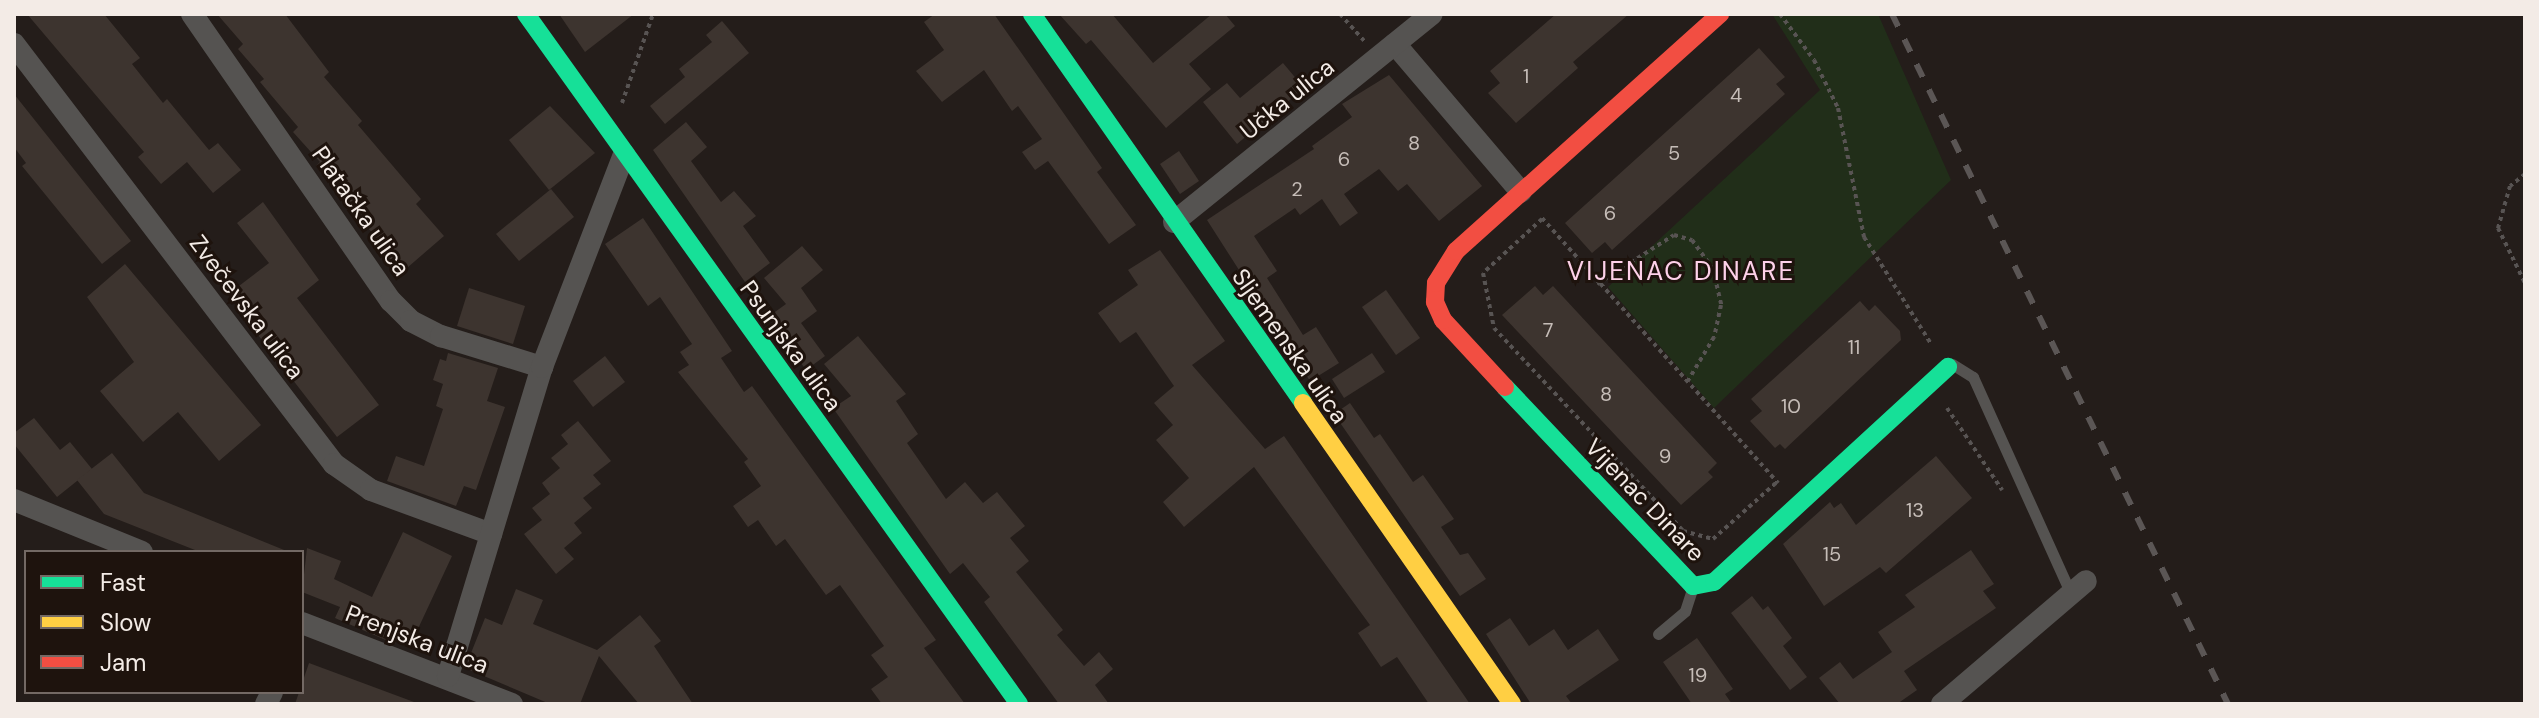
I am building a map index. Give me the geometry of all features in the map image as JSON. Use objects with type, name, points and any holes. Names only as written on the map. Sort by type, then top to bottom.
[{"type":"street","name":"Platačka ulica","points":[[192,14],[391,301],[411,321],[441,336],[542,367]]},
{"type":"street","name":"Psunjska ulica","points":[[526,14],[1019,704]]},
{"type":"street","name":"Sljemenska ulica","points":[[1032,14],[1512,704]]},
{"type":"street","name":"Učka ulica","points":[[1174,222],[1432,14]]},
{"type":"street","name":"Vijenac Dinare","points":[[1720,14],[1521,192],[1443,267],[1435,302],[1443,320],[1682,580],[1693,586],[1714,582],[1948,367]]},
{"type":"street","name":"Zvečevska ulica","points":[[14,44],[334,464],[371,490],[491,534]]},
{"type":"street","points":[[1387,51],[1521,192]]},
{"type":"street","points":[[448,676],[542,367],[624,154]]},
{"type":"street","points":[[14,500],[137,550]]},
{"type":"street","points":[[1942,704],[2079,588]]},
{"type":"street","name":"Prenjska ulica","points":[[304,624],[448,676],[512,704]]},
{"type":"lane","points":[[1948,367],[1964,367],[1973,377],[2079,588]]},
{"type":"lane","points":[[1658,634],[1685,611],[1693,586]]},
{"type":"path","points":[[611,135],[653,14]]},
{"type":"path","points":[[1340,14],[1387,51]]},
{"type":"path","points":[[1780,14],[1834,96],[1864,237],[1884,276],[1948,367]]},
{"type":"path","points":[[2525,174],[2510,186],[2498,228],[2525,283]]},
{"type":"path","points":[[1521,192],[1597,284],[1799,505]]},
{"type":"path","points":[[1542,219],[1483,273],[1494,328],[1683,531],[1713,539],[1777,482]]},
{"type":"path","points":[[1597,284],[1674,235],[1692,240],[1713,269],[1721,305],[1714,337],[1686,384]]},
{"type":"path","points":[[1930,382],[2008,500]]},
{"type":"green space","points":[[1772,14],[1878,14],[1951,180],[1714,408],[1608,287],[1820,90]]},
{"type":"building","points":[[27,14],[104,14],[140,58],[132,64],[163,103],[167,99],[209,150],[218,143],[241,170],[213,193],[187,162],[161,184],[138,157],[144,152]]},
{"type":"building","points":[[217,14],[285,14],[329,72],[324,77],[362,121],[358,125],[421,199],[416,204],[444,236],[400,274],[374,246],[379,241],[316,166],[320,162],[293,132],[298,127],[260,82],[264,79],[238,49],[243,44]]},
{"type":"building","points":[[559,14],[634,14],[585,52]]},
{"type":"building","points":[[935,14],[994,14],[1102,168],[1097,172],[1136,225],[1109,244],[1048,161],[1035,170],[1022,152],[1042,139],[1018,106],[1012,111],[984,70],[942,102],[916,71],[944,50],[924,22]]},
{"type":"building","points":[[1059,14],[1112,14],[1153,63],[1212,14],[1225,14],[1235,26],[1189,64],[1211,89],[1166,128],[1091,40],[1086,44]]},
{"type":"building","points":[[1556,14],[1629,14],[1573,62],[1578,68],[1516,123],[1488,93],[1500,83],[1490,71]]},
{"type":"building","points":[[722,21],[749,53],[665,124],[650,106],[685,77],[679,69],[712,42],[706,35]]},
{"type":"building","points":[[1759,48],[1785,77],[1776,84],[1785,94],[1612,250],[1605,242],[1592,253],[1565,223]]},
{"type":"building","points":[[1283,63],[1304,88],[1237,144],[1203,102],[1227,83],[1240,98]]},
{"type":"building","points":[[1389,75],[1482,186],[1439,221],[1407,184],[1398,191],[1379,169],[1344,194],[1358,213],[1340,226],[1322,199],[1300,215],[1295,208],[1254,236],[1277,271],[1267,278],[1303,335],[1316,327],[1339,363],[1310,381],[1207,220],[1314,149],[1312,146],[1352,117],[1342,104]]},
{"type":"building","points":[[14,94],[131,241],[102,264],[22,166],[26,163],[14,147]]},
{"type":"building","points":[[550,106],[595,153],[549,190],[509,140]]},
{"type":"building","points":[[686,122],[707,147],[691,161],[721,202],[734,191],[756,216],[743,226],[770,263],[745,282],[653,150]]},
{"type":"building","points":[[1179,151],[1199,181],[1180,194],[1160,164]]},
{"type":"building","points":[[551,189],[574,217],[519,261],[496,234]]},
{"type":"building","points":[[263,202],[319,280],[297,298],[379,405],[337,437],[251,326],[259,320],[235,289],[269,263],[237,223]]},
{"type":"building","points":[[643,218],[732,351],[721,358],[744,392],[752,386],[936,640],[924,648],[965,704],[882,704],[871,689],[888,677],[871,655],[884,646],[840,585],[826,595],[785,539],[776,546],[758,520],[748,527],[733,506],[761,486],[744,462],[748,459],[678,372],[689,365],[680,352],[692,344],[660,297],[648,306],[605,244]]},
{"type":"building","points":[[802,246],[823,270],[801,288],[817,311],[801,323],[825,356],[806,370],[768,317],[786,304],[764,278]]},
{"type":"building","points":[[1160,250],[1225,341],[1192,365],[1265,449],[1284,436],[1470,704],[1429,704],[1397,657],[1381,667],[1358,633],[1370,625],[1254,467],[1184,527],[1163,502],[1189,478],[1156,440],[1173,425],[1154,403],[1174,386],[1136,332],[1120,343],[1098,313],[1138,285],[1128,270]]},
{"type":"building","points":[[125,264],[261,425],[219,461],[178,412],[143,442],[100,391],[134,362],[87,297]]},
{"type":"building","points":[[1535,286],[1543,295],[1553,286],[1717,463],[1708,472],[1713,477],[1681,505],[1502,315]]},
{"type":"building","points":[[469,288],[525,306],[513,344],[457,326]]},
{"type":"building","points":[[1386,290],[1420,338],[1396,355],[1362,307]]},
{"type":"building","points":[[1860,301],[1869,311],[1875,305],[1900,331],[1901,340],[1785,449],[1780,444],[1775,448],[1750,421],[1762,411],[1751,399]]},
{"type":"building","points":[[858,336],[906,394],[896,401],[918,434],[907,443],[946,499],[965,482],[983,503],[997,492],[1025,526],[1010,538],[1029,561],[1016,572],[1063,630],[1057,635],[1084,666],[1099,652],[1113,669],[1095,685],[1109,704],[1059,704],[984,602],[990,597],[963,563],[950,574],[833,408],[851,396],[824,364]]},
{"type":"building","points":[[448,353],[498,368],[487,401],[505,407],[476,490],[464,486],[456,506],[387,481],[396,456],[424,466],[443,409],[436,406],[443,384],[433,380],[440,359],[446,361]]},
{"type":"building","points":[[1372,353],[1385,372],[1344,398],[1332,379]]},
{"type":"building","points":[[605,356],[625,382],[593,407],[573,381]]},
{"type":"building","points":[[1350,403],[1374,438],[1380,434],[1413,482],[1423,475],[1454,519],[1441,527],[1460,555],[1468,553],[1486,579],[1460,596],[1334,414]]},
{"type":"building","points":[[34,418],[60,450],[70,442],[92,469],[57,497],[14,444],[14,433]]},
{"type":"building","points":[[578,421],[611,461],[593,475],[601,484],[583,498],[592,508],[574,523],[582,533],[564,548],[574,559],[556,574],[524,534],[542,520],[532,508],[550,494],[542,483],[560,468],[551,458],[568,444],[561,435]]},
{"type":"building","points":[[112,453],[144,493],[284,550],[195,550],[104,514],[77,480]]},
{"type":"building","points":[[1936,456],[1972,498],[1886,573],[1880,567],[1824,606],[1783,544],[1830,502],[1834,508],[1841,503],[1856,525]]},
{"type":"building","points":[[403,532],[452,556],[416,633],[403,628],[395,644],[335,618],[340,607],[304,593],[307,548],[341,561],[334,579],[372,597]]},
{"type":"building","points":[[1971,550],[1994,584],[1983,591],[1996,608],[1904,671],[1917,690],[1897,704],[1840,704],[1819,678],[1840,662],[1853,679],[1892,652],[1878,632],[1915,607],[1905,595]]},
{"type":"building","points":[[516,589],[543,600],[533,624],[597,650],[640,615],[661,641],[654,646],[693,704],[639,704],[599,656],[580,704],[550,704],[465,668],[485,618],[502,625]]},
{"type":"building","points":[[1752,596],[1763,610],[1768,606],[1792,638],[1783,646],[1807,677],[1790,690],[1731,613]]},
{"type":"building","points":[[1510,618],[1529,646],[1554,629],[1568,650],[1598,629],[1619,660],[1566,696],[1572,704],[1531,704],[1486,634]]},
{"type":"building","points":[[1697,638],[1733,689],[1725,694],[1732,704],[1692,704],[1663,662]]},
{"type":"building","points":[[309,663],[414,704],[295,704],[298,694],[304,694],[304,678]]},
{"type":"railway","points":[[1892,14],[2228,704]]},
{"type":"traffic: fast","points":[[526,14],[1019,704]]},
{"type":"traffic: fast","points":[[1032,14],[1303,403]]},
{"type":"traffic: fast","points":[[1505,387],[1693,586],[1714,582],[1948,367]]},
{"type":"traffic: slow","points":[[1303,403],[1512,704]]},
{"type":"traffic: jam","points":[[1505,387],[1443,320],[1435,302],[1436,283],[1456,251],[1720,14]]},
{"type":"district","name":"VIJENAC DINARE","points":[[1681,272]]}]
